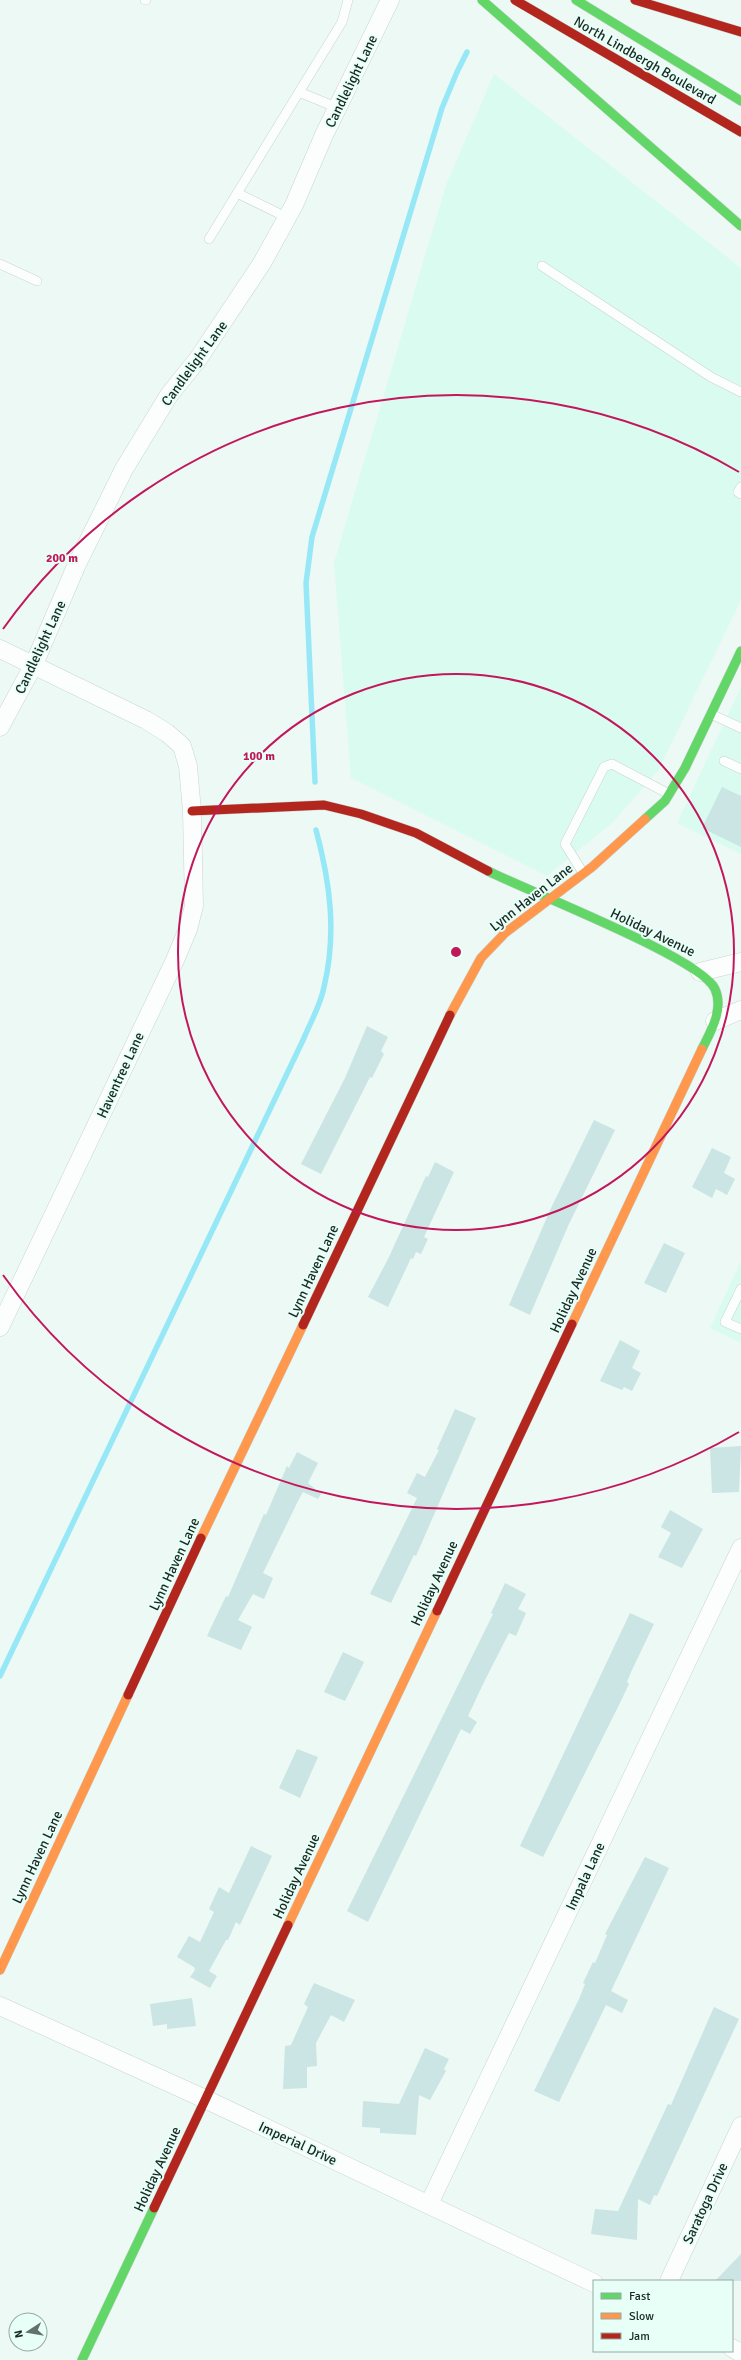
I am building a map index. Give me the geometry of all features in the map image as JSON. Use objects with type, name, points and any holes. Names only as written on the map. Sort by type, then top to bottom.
[{"type":"street","name":"Candlelight Lane","points":[[0,727],[34,664],[78,564],[124,469],[169,395],[198,359],[233,308],[262,263],[288,218],[338,108],[390,0]]},
{"type":"street","points":[[482,0],[741,226]]},
{"type":"street","name":"North Lindbergh Boulevard","points":[[515,0],[741,132]]},
{"type":"street","name":"North Lindbergh Boulevard","points":[[576,0],[633,37],[741,101]]},
{"type":"street","points":[[635,0],[741,32]]},
{"type":"street","name":"Haventree Lane","points":[[0,649],[34,664],[146,720],[167,733],[182,746],[188,766],[192,811],[194,906],[188,929],[0,1327]]},
{"type":"street","name":"Lynn Haven Lane","points":[[0,1970],[166,1613],[464,986],[481,958],[505,933],[583,874],[665,801],[685,768],[741,651]]},
{"type":"street","name":"Holiday Avenue","points":[[82,2360],[715,1021],[719,1003],[715,988],[700,972],[686,963],[650,947],[606,924],[507,881],[416,833],[361,814],[324,805],[192,811]]},
{"type":"street","points":[[700,972],[741,962]]},
{"type":"street","points":[[715,1021],[741,1010]]},
{"type":"street","name":"Impala Lane","points":[[429,2204],[741,1548]]},
{"type":"street","name":"Imperial Drive","points":[[0,2006],[206,2100],[593,2283]]},
{"type":"street","name":"Saratoga Drive","points":[[669,2280],[741,2126]]},
{"type":"lane","points":[[209,239],[342,22],[348,0]]},
{"type":"lane","points":[[299,92],[338,108]]},
{"type":"lane","points":[[237,193],[288,218]]},
{"type":"lane","points":[[0,264],[37,281]]},
{"type":"lane","points":[[542,266],[711,377],[741,392]]},
{"type":"lane","points":[[741,487],[738,492],[741,494]]},
{"type":"lane","points":[[711,714],[741,728]]},
{"type":"lane","points":[[724,761],[741,769]]},
{"type":"lane","points":[[583,874],[565,844],[604,767],[612,764],[669,794]]},
{"type":"lane","points":[[741,1289],[725,1322],[741,1329]]},
{"type":"shaded area","points":[[494,74],[741,268],[741,600],[658,771],[611,824],[547,876],[351,778],[334,563],[446,185]]},
{"type":"shaded area","points":[[741,687],[741,854],[677,823]]},
{"type":"shaded area","points":[[741,1261],[741,1343],[710,1328]]},
{"type":"building","points":[[722,787],[741,796],[741,847],[702,828]]},
{"type":"building","points":[[367,1026],[388,1037],[381,1051],[384,1054],[372,1078],[370,1077],[321,1174],[301,1164],[345,1078]]},
{"type":"building","points":[[594,1120],[615,1130],[568,1226],[530,1315],[509,1305],[551,1208]]},
{"type":"building","points":[[712,1148],[731,1157],[724,1173],[735,1179],[727,1195],[716,1189],[712,1198],[692,1187]]},
{"type":"building","points":[[435,1162],[454,1172],[424,1237],[428,1239],[421,1254],[416,1252],[413,1259],[411,1258],[388,1307],[368,1297],[388,1259],[426,1176],[428,1177]]},
{"type":"building","points":[[664,1243],[685,1253],[666,1293],[644,1283]]},
{"type":"building","points":[[620,1340],[640,1351],[632,1368],[641,1373],[632,1391],[624,1387],[622,1390],[600,1381]]},
{"type":"building","points":[[455,1409],[476,1418],[416,1556],[414,1555],[391,1603],[370,1594],[417,1498],[407,1493],[417,1473],[425,1477],[439,1450],[437,1449]]},
{"type":"building","points":[[741,1446],[739,1492],[712,1493],[710,1448]]},
{"type":"building","points":[[297,1452],[318,1463],[308,1483],[321,1494],[318,1499],[303,1492],[298,1501],[263,1573],[273,1578],[264,1599],[253,1594],[238,1620],[252,1627],[241,1650],[207,1636],[226,1596],[228,1597],[264,1514],[266,1515],[287,1466],[289,1468]]},
{"type":"building","points":[[670,1510],[703,1529],[682,1568],[658,1557],[671,1533],[661,1527]]},
{"type":"building","points":[[505,1583],[526,1594],[518,1609],[526,1613],[516,1636],[509,1633],[468,1716],[477,1722],[470,1734],[461,1729],[368,1922],[347,1911],[493,1614],[491,1613]]},
{"type":"building","points":[[630,1613],[654,1624],[631,1672],[627,1682],[629,1684],[619,1705],[543,1857],[520,1846]]},
{"type":"building","points":[[343,1652],[364,1662],[345,1701],[324,1692]]},
{"type":"building","points":[[297,1749],[318,1757],[300,1798],[279,1788]]},
{"type":"building","points":[[251,1846],[272,1856],[240,1925],[236,1922],[228,1940],[226,1940],[209,1971],[217,1976],[210,1988],[190,1977],[195,1970],[194,1967],[177,1957],[189,1936],[200,1942],[214,1912],[209,1909],[219,1887],[229,1893]]},
{"type":"building","points":[[645,1857],[669,1868],[611,1991],[628,2000],[622,2013],[606,2005],[559,2102],[534,2091],[579,1999],[585,1984],[583,1983],[593,1962],[595,1963],[607,1935],[605,1934]]},
{"type":"building","points":[[314,1983],[355,2000],[344,2022],[331,2015],[316,2043],[317,2066],[307,2067],[307,2088],[283,2089],[285,2046],[291,2045],[308,2007],[304,2004]]},
{"type":"building","points":[[192,1998],[196,2026],[167,2029],[167,2024],[153,2026],[150,2004]]},
{"type":"building","points":[[714,2007],[739,2019],[657,2196],[654,2195],[650,2205],[638,2199],[637,2240],[591,2234],[595,2209],[618,2211],[668,2104],[671,2105]]},
{"type":"building","points":[[425,2048],[449,2059],[444,2069],[446,2071],[430,2100],[419,2095],[416,2135],[380,2133],[380,2128],[362,2127],[363,2101],[399,2104]]},
{"type":"building","points":[[741,2254],[741,2281],[716,2280]]},
{"type":"waterway","points":[[315,782],[306,583],[312,537],[442,108],[467,52]]},
{"type":"waterway","points":[[0,1676],[321,1000],[328,967],[331,927],[328,888],[316,830]]},
{"type":"traffic: fast","points":[[482,0],[741,226]]},
{"type":"traffic: fast","points":[[576,0],[741,101]]},
{"type":"traffic: fast","points":[[645,819],[665,801],[685,768],[741,651]]},
{"type":"traffic: fast","points":[[488,871],[648,943],[680,960],[703,976],[715,989],[718,1004],[715,1020],[702,1049]]},
{"type":"traffic: fast","points":[[82,2360],[154,2208]]},
{"type":"traffic: slow","points":[[450,1015],[481,958],[505,933],[592,867],[645,819]]},
{"type":"traffic: slow","points":[[572,1324],[702,1049]]},
{"type":"traffic: slow","points":[[201,1538],[303,1325]]},
{"type":"traffic: slow","points":[[288,1925],[437,1611]]},
{"type":"traffic: slow","points":[[0,1970],[128,1695]]},
{"type":"traffic: jam","points":[[515,0],[741,132]]},
{"type":"traffic: jam","points":[[635,0],[741,32]]},
{"type":"traffic: jam","points":[[192,811],[324,805],[361,814],[416,833],[488,871]]},
{"type":"traffic: jam","points":[[303,1325],[450,1015]]},
{"type":"traffic: jam","points":[[437,1611],[572,1324]]},
{"type":"traffic: jam","points":[[128,1695],[201,1538]]},
{"type":"traffic: jam","points":[[154,2208],[288,1925]]}]
